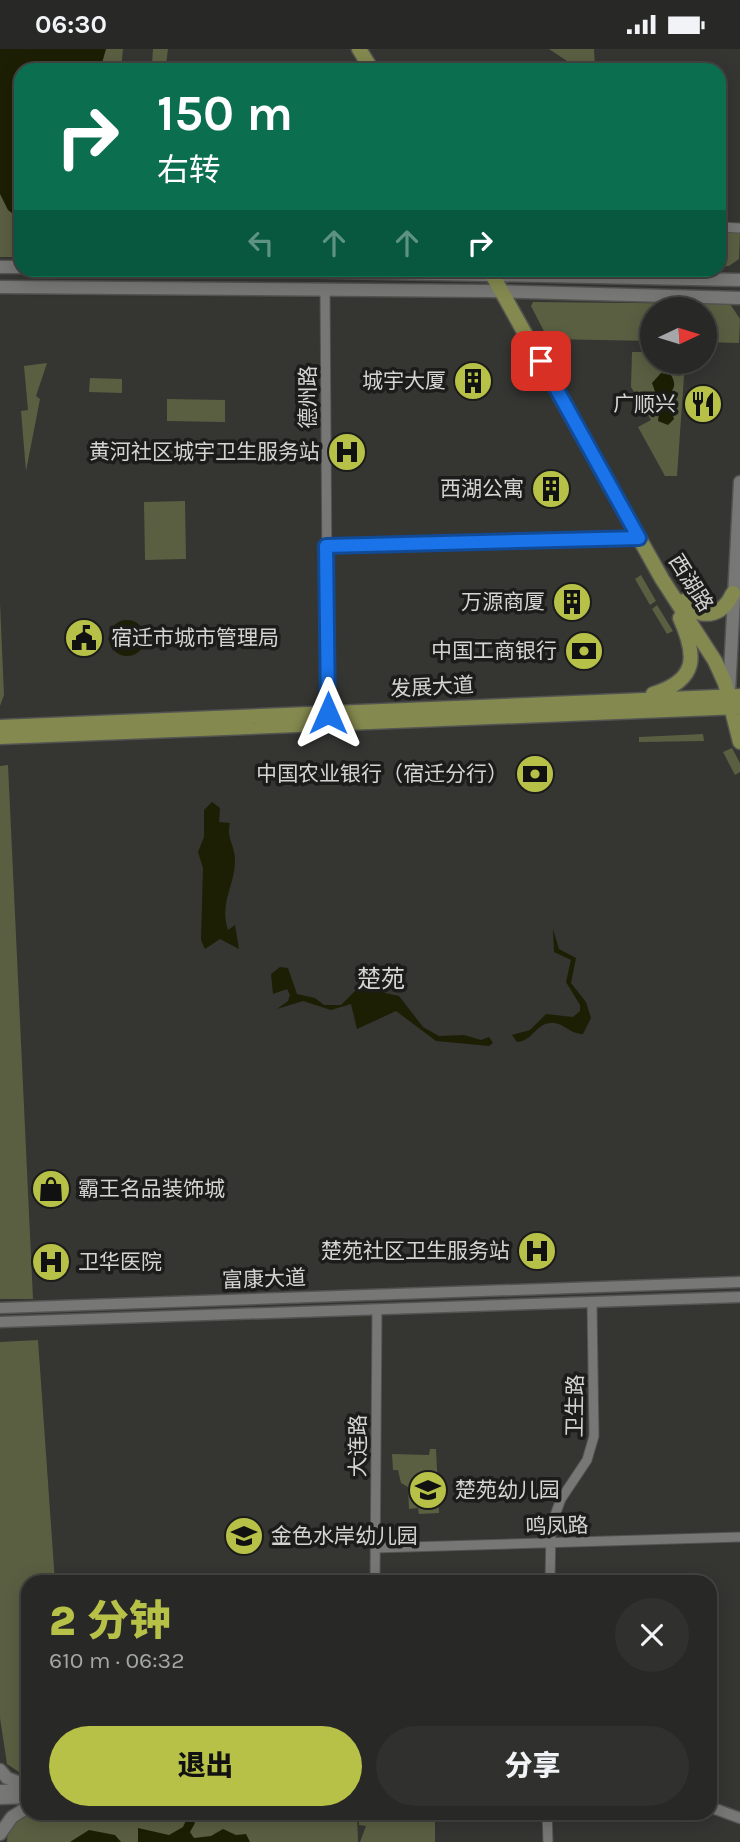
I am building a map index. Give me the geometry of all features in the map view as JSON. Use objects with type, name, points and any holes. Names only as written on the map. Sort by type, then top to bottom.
[{"type":"main road","points":[[442,277],[442,290]]},
{"type":"main road","name":"西湖路","points":[[493,277],[662,579],[715,661],[736,702],[740,744]]},
{"type":"main road","points":[[549,292],[550,277]]},
{"type":"main road","points":[[598,277],[740,280]]},
{"type":"main road","points":[[0,287],[442,290],[740,298]]},
{"type":"main road","points":[[736,702],[733,593],[740,482]]},
{"type":"main road","points":[[662,579],[691,610],[700,614],[722,610],[733,593]]},
{"type":"main road","points":[[611,699],[665,690],[683,678],[690,667],[691,645],[662,579]]},
{"type":"main road","name":"发展大道","points":[[0,727],[611,699],[736,702]]},
{"type":"main road","name":"发展大道","points":[[0,737],[689,711],[736,702]]},
{"type":"main road","points":[[689,711],[723,721],[740,744]]},
{"type":"main road","points":[[0,1770],[7,1778],[21,1785]]},
{"type":"main road","points":[[0,1834],[12,1817],[21,1811]]},
{"type":"street","name":"德州路","points":[[325,290],[328,713]]},
{"type":"street","points":[[326,546],[639,538]]},
{"type":"street","name":"富康大道","points":[[0,1308],[740,1282]]},
{"type":"street","name":"富康大道","points":[[0,1322],[740,1297]]},
{"type":"street","name":"卫生路","points":[[545,1575],[554,1504],[581,1460],[589,1441],[590,1304]]},
{"type":"street","name":"大连路","points":[[375,1575],[377,1310]]},
{"type":"street","name":"鸣凤路","points":[[375,1548],[740,1537]]},
{"type":"street","name":"卫生路","points":[[547,1544],[549,1575]]},
{"type":"street","points":[[0,1790],[21,1788]]},
{"type":"street","points":[[0,1800],[21,1798]]},
{"type":"street","points":[[717,1803],[740,1811]]},
{"type":"street","points":[[717,1810],[740,1818]]},
{"type":"street","points":[[548,1820],[551,1842]]},
{"type":"street","points":[[551,1842],[553,1820]]},
{"type":"shaded area","points":[[0,49],[123,49],[122,63],[14,63],[14,257],[0,257]]},
{"type":"shaded area","points":[[0,49],[106,49],[102,63],[14,63],[14,215],[8,210],[0,194]]},
{"type":"shaded area","points":[[153,49],[168,49],[166,63],[152,63]]},
{"type":"shaded area","points":[[549,49],[594,49],[595,63],[570,63]]},
{"type":"shaded area","points":[[726,231],[740,232],[739,259],[726,266]]},
{"type":"shaded area","points":[[533,302],[640,303],[640,341],[548,339],[531,306]]},
{"type":"shaded area","points":[[718,304],[730,304],[740,319],[739,343],[718,342]]},
{"type":"shaded area","points":[[632,352],[640,352],[640,375],[684,375],[677,476],[665,476],[638,427],[651,420],[631,387]]},
{"type":"shaded area","points":[[47,363],[36,396],[40,399],[26,471],[21,411],[28,410],[24,366]]},
{"type":"shaded area","points":[[659,375],[671,375],[674,382],[674,388],[667,399],[674,419],[668,425],[658,421],[660,406],[652,383]]},
{"type":"shaded area","points":[[90,378],[122,379],[122,393],[89,392]]},
{"type":"shaded area","points":[[167,399],[225,400],[225,422],[167,421]]},
{"type":"shaded area","points":[[185,501],[186,559],[145,560],[144,502]]},
{"type":"shaded area","points":[[641,575],[656,601],[650,605],[635,579]]},
{"type":"shaded area","points":[[0,603],[4,695],[0,706]]},
{"type":"shaded area","points":[[657,605],[673,631],[667,634],[652,609]]},
{"type":"shaded area","points":[[127,620],[140,625],[145,638],[140,651],[127,656],[114,651],[109,638],[114,625]]},
{"type":"shaded area","points":[[703,734],[704,741],[639,742],[639,737]]},
{"type":"shaded area","points":[[732,748],[740,763],[740,772],[735,775],[723,752]]},
{"type":"shaded area","points":[[8,765],[33,1299],[0,1299],[0,766]]},
{"type":"shaded area","points":[[212,802],[220,808],[219,822],[230,823],[229,833],[235,860],[225,911],[228,930],[235,925],[239,949],[220,939],[205,949],[201,940],[203,868],[198,852],[204,837],[204,810]]},
{"type":"shaded area","points":[[553,929],[559,949],[576,958],[571,983],[586,1002],[591,1018],[583,1034],[551,1023],[542,1026],[527,1039],[517,1042],[512,1035],[530,1030],[546,1014],[573,1017],[580,1011],[580,1005],[566,982],[571,960],[554,952]]},
{"type":"shaded area","points":[[280,967],[288,968],[297,994],[315,998],[324,1005],[341,1005],[358,988],[371,985],[380,992],[399,996],[423,1027],[439,1036],[464,1035],[481,1040],[489,1037],[493,1043],[489,1046],[436,1041],[396,1011],[357,1029],[351,1004],[331,1010],[303,1001],[277,1009],[288,1001],[290,995],[287,989],[273,994],[271,974]]},
{"type":"shaded area","points":[[38,1340],[55,1575],[21,1575],[21,1773],[7,1764],[0,1718],[0,1342]]},
{"type":"shaded area","points":[[430,1449],[436,1449],[439,1513],[419,1514],[418,1508],[409,1509],[408,1487],[401,1483],[398,1470],[393,1470],[392,1454],[429,1455]]},
{"type":"shaded area","points":[[21,1818],[21,1820],[357,1820],[358,1842],[7,1842],[8,1826]]},
{"type":"shaded area","points":[[186,1820],[192,1820],[195,1823],[190,1832],[194,1838],[211,1836],[223,1829],[236,1835],[246,1834],[250,1842],[138,1842],[138,1828],[169,1835],[183,1827]]},
{"type":"shaded area","points":[[359,1820],[435,1820],[435,1842],[360,1842],[366,1826],[359,1825]]},
{"type":"shaded area","points":[[89,1830],[115,1835],[121,1842],[70,1842]]},
{"type":"place","name":"城宇大厦","points":[[473,381]]},
{"type":"place","name":"广顺兴","points":[[703,404]]},
{"type":"place","name":"黄河社区城宇卫生服务站","points":[[347,452]]},
{"type":"place","name":"西湖公寓","points":[[551,489]]},
{"type":"place","name":"万源商厦","points":[[572,602]]},
{"type":"place","name":"宿迁市城市管理局","points":[[84,638]]},
{"type":"place","name":"中国工商银行","points":[[584,651]]},
{"type":"place","name":"中国农业银行（宿迁分行）","points":[[535,774]]},
{"type":"place","name":"霸王名品装饰城","points":[[51,1189]]},
{"type":"place","name":"楚苑社区卫生服务站","points":[[537,1251]]},
{"type":"place","name":"卫华医院","points":[[51,1262]]},
{"type":"place","name":"楚苑幼儿园","points":[[428,1490]]},
{"type":"place","name":"金色水岸幼儿园","points":[[244,1536]]},
{"type":"district","name":"楚苑","points":[[381,979]]},
{"type":"route","points":[[328,713],[326,546],[639,538],[541,361]]}]
